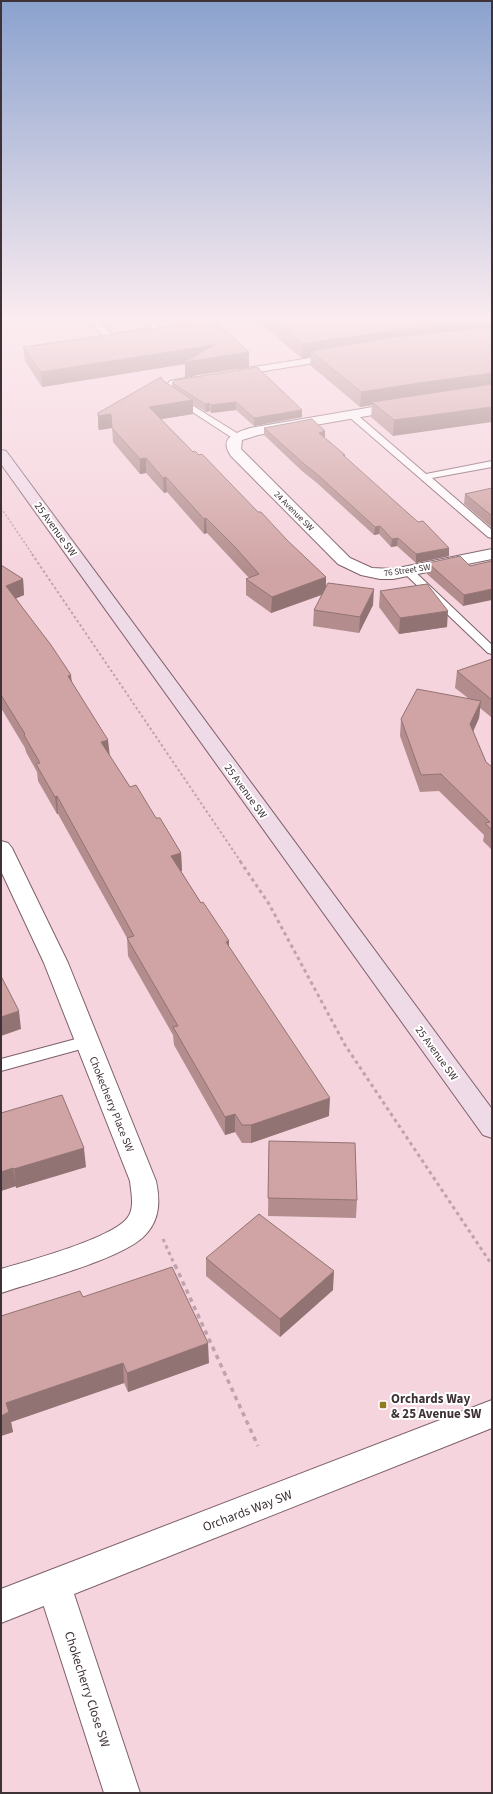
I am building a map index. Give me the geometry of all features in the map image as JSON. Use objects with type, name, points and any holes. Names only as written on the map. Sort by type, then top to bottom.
[{"type":"main road","name":"25 Avenue SW","points":[[1,454],[492,1128]]},
{"type":"street","points":[[237,437],[254,431],[418,403]]},
{"type":"street","name":"24 Avenue SW","points":[[237,437],[233,444],[236,453],[344,561],[360,570],[370,573]]},
{"type":"street","name":"76 Street SW","points":[[370,573],[381,574],[408,571],[492,554]]},
{"type":"street","name":"Chokecherry Place SW","points":[[1,848],[56,963],[143,1181],[147,1203]]},
{"type":"street","points":[[1,1281],[106,1246],[125,1237],[138,1226],[147,1203]]},
{"type":"street","name":"Orchards Way SW","points":[[1,1606],[492,1414]]},
{"type":"street","name":"Chokecherry Close SW","points":[[54,1585],[122,1793]]},
{"type":"lane","points":[[182,403],[237,437]]},
{"type":"lane","points":[[352,414],[492,535]]},
{"type":"lane","points":[[424,477],[492,464]]},
{"type":"lane","points":[[408,571],[492,651]]},
{"type":"lane","points":[[1,1065],[87,1042]]},
{"type":"path","points":[[1,508],[269,904],[345,1045],[492,1265]]},
{"type":"path","points":[[147,1203],[258,1446]]},
{"type":"building","points":[[116,403],[176,403],[149,407],[193,452],[195,451],[199,455],[202,454],[258,512],[261,512],[287,540],[326,577],[272,597],[246,579],[259,574],[206,518],[204,519],[166,477],[163,478],[146,458],[140,459],[112,428],[111,414],[98,416],[98,413]]},
{"type":"building","points":[[203,403],[230,403],[211,405],[209,403]]},
{"type":"building","points":[[237,403],[294,403],[302,410],[254,418]]},
{"type":"building","points":[[373,403],[492,403],[492,407],[394,420]]},
{"type":"building","points":[[312,419],[325,431],[319,433],[418,522],[423,521],[449,548],[416,554],[398,538],[392,539],[380,526],[375,527],[264,428]]},
{"type":"building","points":[[492,488],[492,516],[465,494]]},
{"type":"building","points":[[460,556],[470,566],[492,561],[492,589],[464,595],[428,563]]},
{"type":"building","points":[[1,565],[23,579],[6,586],[51,645],[71,675],[68,676],[108,740],[101,742],[130,787],[136,785],[156,818],[160,818],[181,853],[171,856],[201,903],[203,902],[229,941],[226,942],[330,1098],[251,1125],[242,1125],[235,1114],[225,1117],[173,1027],[178,1026],[127,938],[134,936],[57,796],[55,797],[36,764],[40,763],[24,735],[25,734],[1,695]]},
{"type":"building","points":[[328,583],[374,589],[360,617],[314,610]]},
{"type":"building","points":[[427,584],[448,611],[400,618],[380,591]]},
{"type":"building","points":[[492,659],[492,700],[457,671]]},
{"type":"building","points":[[417,689],[481,701],[470,724],[486,762],[492,767],[492,830],[485,823],[490,822],[441,774],[421,775],[401,719]]},
{"type":"building","points":[[1,976],[19,1011],[1,1017]]},
{"type":"building","points":[[62,1095],[84,1148],[1,1172],[1,1113]]},
{"type":"building","points":[[269,1141],[355,1143],[357,1200],[268,1198]]},
{"type":"building","points":[[259,1214],[334,1271],[280,1319],[206,1258]]},
{"type":"building","points":[[172,1267],[208,1343],[127,1373],[123,1363],[6,1403],[9,1412],[1,1416],[1,1316],[80,1291],[83,1297]]},
{"type":"place","name":"Orchards Way & 25 Avenue SW","points":[[383,1405]]}]
